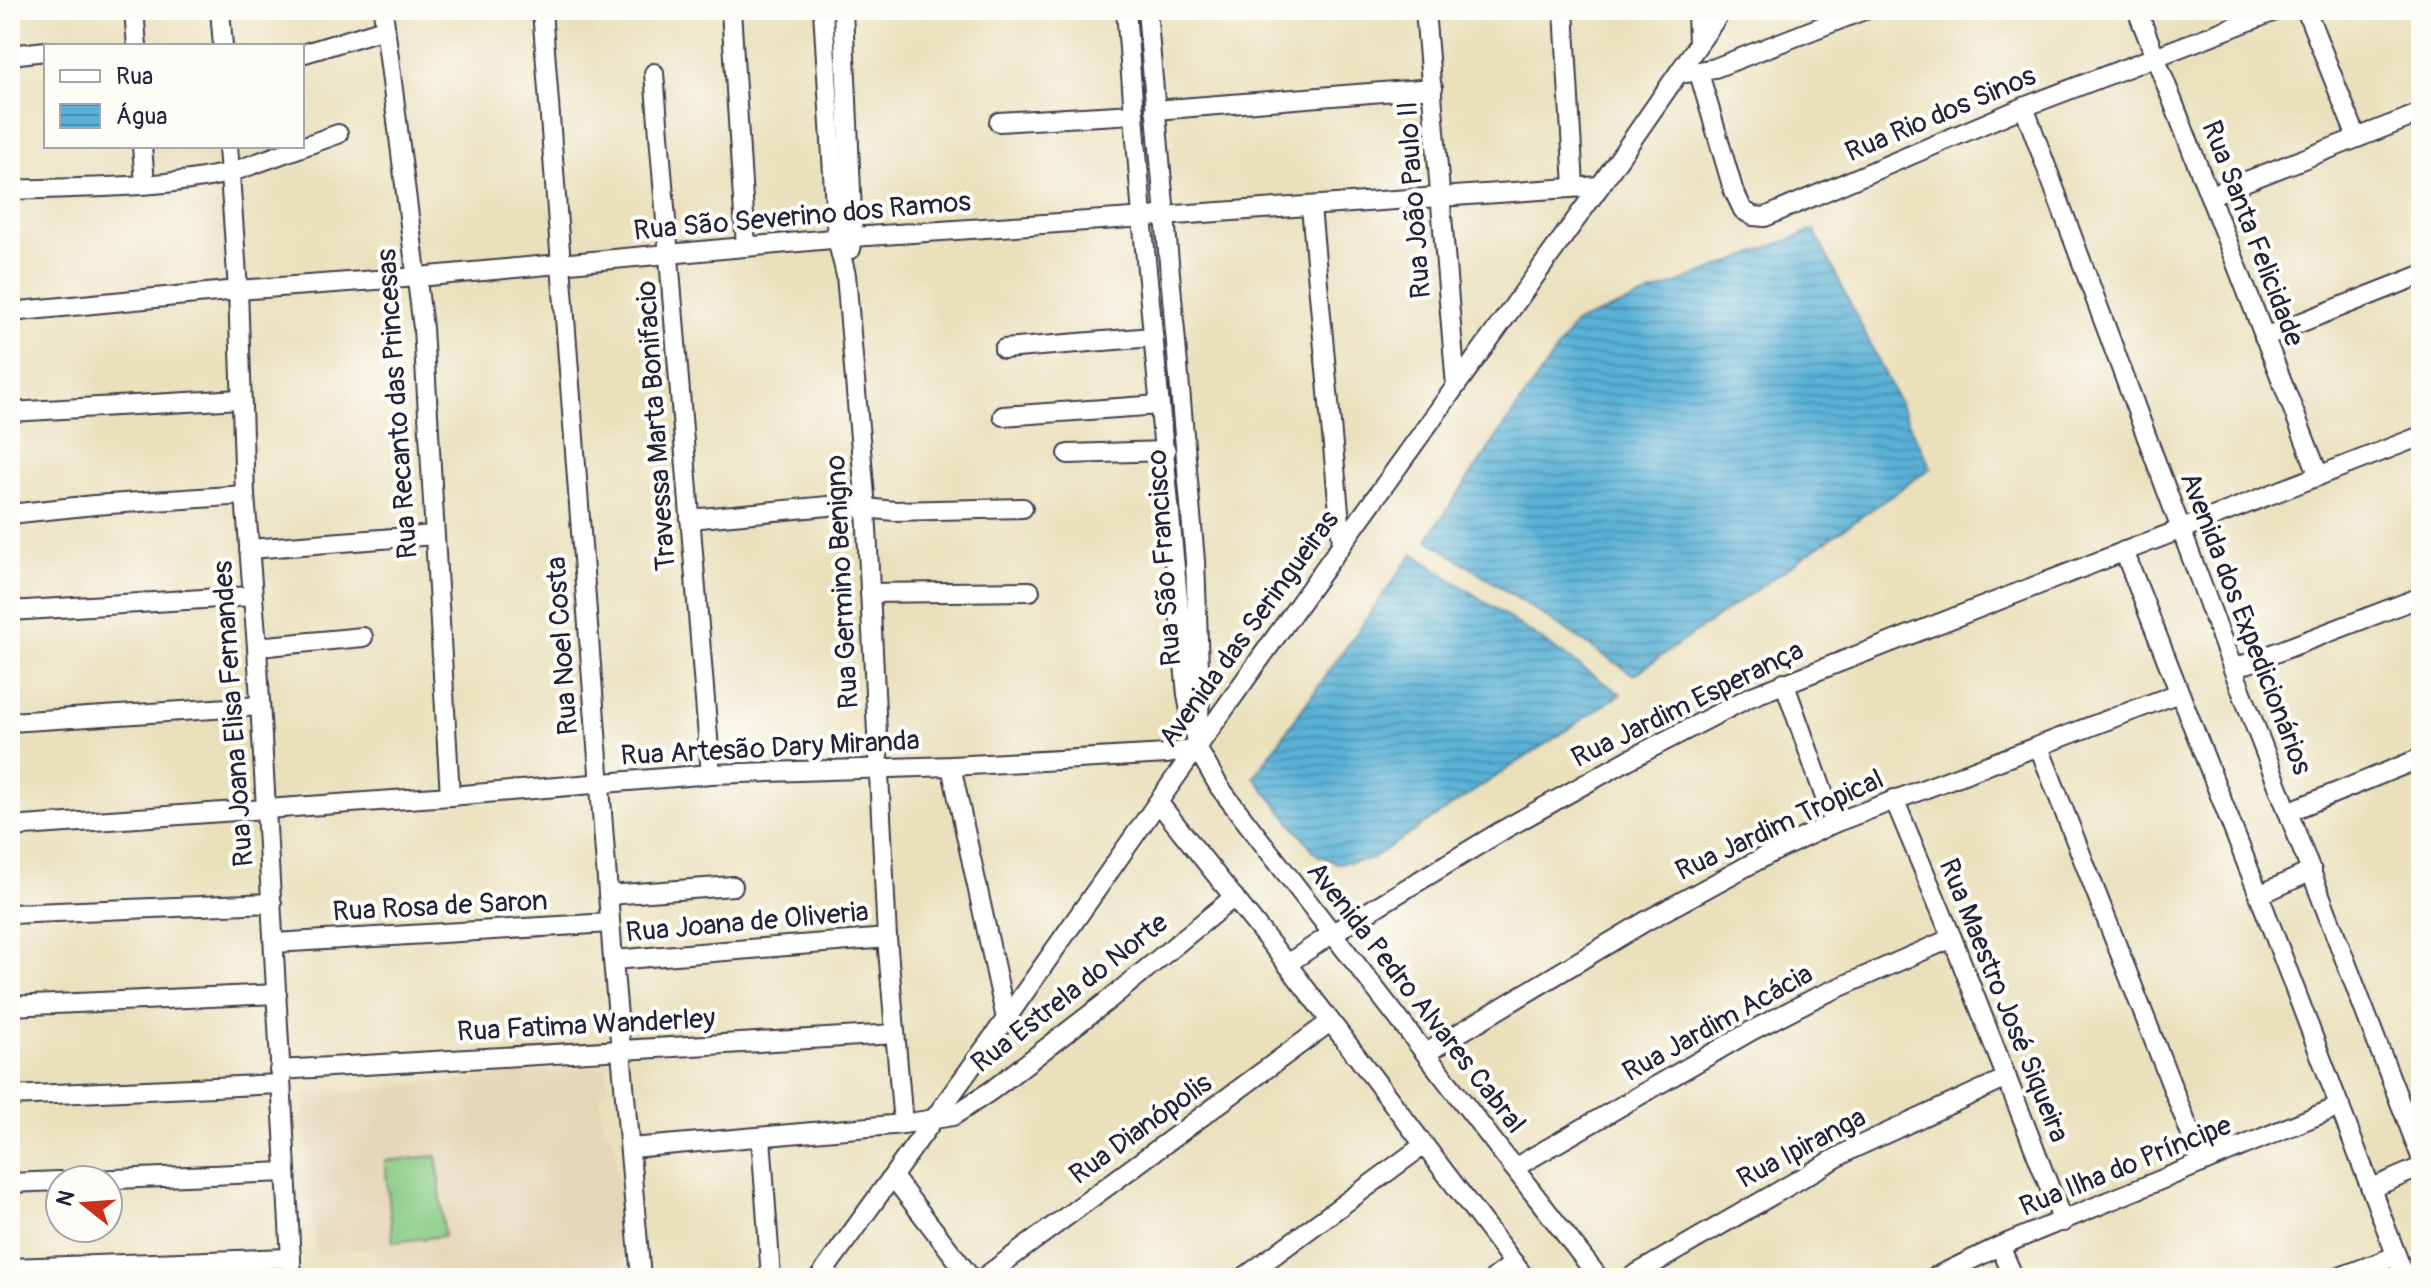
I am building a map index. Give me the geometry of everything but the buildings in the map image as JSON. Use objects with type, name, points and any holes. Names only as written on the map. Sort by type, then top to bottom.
[{"type":"street","points":[[134,10],[137,44]]},
{"type":"street","points":[[220,10],[223,44]]},
{"type":"street","name":"Rua Recanto das Princesas","points":[[383,10],[423,328],[450,796]]},
{"type":"street","name":"Rua Noel Costa","points":[[542,10],[610,923],[641,1278]]},
{"type":"street","points":[[731,10],[746,247]]},
{"type":"street","name":"Rua Germino Benigno","points":[[823,10],[845,238]]},
{"type":"street","name":"Rua Germino Benigno","points":[[843,10],[846,275],[866,508],[887,938],[903,1124]]},
{"type":"street","name":"Rua São Francisco","points":[[1126,10],[1142,217],[1187,695],[1197,748]]},
{"type":"street","name":"Rua São Francisco","points":[[1147,10],[1195,561],[1200,695],[1197,748]]},
{"type":"street","name":"Rua João Paulo II","points":[[1425,10],[1456,386]]},
{"type":"street","points":[[1564,10],[1574,187]]},
{"type":"street","points":[[1697,10],[1698,44]]},
{"type":"street","name":"Avenida das Seringueiras","points":[[819,1278],[1600,186],[1689,73],[1698,44],[1722,10]]},
{"type":"street","points":[[1689,73],[1715,68],[1864,10]]},
{"type":"street","name":"Rua Santa Felicidade","points":[[2137,10],[2319,476]]},
{"type":"street","name":"Rua Rio dos Sinos","points":[[1689,73],[1743,210],[1765,217],[2024,107],[2278,10]]},
{"type":"street","points":[[2306,10],[2357,138]]},
{"type":"street","points":[[304,53],[384,29]]},
{"type":"street","points":[[10,55],[44,51]]},
{"type":"street","name":"Travessa Marta Bonifacio","points":[[654,73],[711,774]]},
{"type":"street","points":[[1155,110],[1433,88]]},
{"type":"street","name":"Avenida dos Expedicionários","points":[[2024,107],[2233,669],[2421,1157]]},
{"type":"street","points":[[2211,195],[2421,113]]},
{"type":"street","points":[[999,122],[1134,114]]},
{"type":"street","points":[[304,146],[338,134]]},
{"type":"street","points":[[142,148],[145,184]]},
{"type":"street","name":"Rua Joana Elisa Fernandes","points":[[228,148],[238,290],[245,495],[257,647],[292,1278]]},
{"type":"street","points":[[10,190],[145,184],[229,173],[299,148]]},
{"type":"street","name":"Rua São Severino dos Ramos","points":[[10,312],[845,238],[1600,186]]},
{"type":"street","points":[[1311,207],[1342,544]]},
{"type":"street","points":[[2264,337],[2421,275]]},
{"type":"street","points":[[1004,349],[1153,337]]},
{"type":"street","points":[[10,412],[241,399]]},
{"type":"street","points":[[1003,416],[1160,405]]},
{"type":"street","name":"Rua Jardim Esperança","points":[[1287,964],[1503,830],[1750,697],[2421,436]]},
{"type":"street","points":[[1068,454],[1166,451]]},
{"type":"street","points":[[10,514],[245,495]]},
{"type":"street","points":[[690,519],[839,505],[894,511],[1023,508]]},
{"type":"street","points":[[249,549],[434,535]]},
{"type":"street","points":[[2124,551],[2405,1278]]},
{"type":"street","points":[[870,593],[1030,591]]},
{"type":"street","points":[[10,611],[251,596]]},
{"type":"street","points":[[2233,669],[2421,597]]},
{"type":"street","points":[[257,647],[363,637]]},
{"type":"street","points":[[1784,682],[1834,823]]},
{"type":"street","name":"Rua Jardim Tropical","points":[[1426,1053],[1646,921],[1771,853],[1894,799],[2179,693]]},
{"type":"street","points":[[10,722],[260,706]]},
{"type":"street","points":[[2039,747],[2202,1163]]},
{"type":"street","name":"Rua Artesão Dary Miranda","points":[[10,827],[711,774],[951,766],[1167,754],[1197,748]]},
{"type":"street","name":"Avenida Pedro Alvares Cabral","points":[[1197,748],[1220,788],[1599,1278]]},
{"type":"street","points":[[2288,812],[2421,758]]},
{"type":"street","points":[[951,766],[1006,1019]]},
{"type":"street","name":"Rua Maestro José Siqueira","points":[[1894,799],[2063,1222]]},
{"type":"street","points":[[1158,802],[1287,964],[1519,1270],[1494,1278]]},
{"type":"street","points":[[2259,895],[2312,871]]},
{"type":"street","points":[[608,895],[733,886]]},
{"type":"street","name":"Rua Estrela do Norte","points":[[934,1121],[953,1116],[992,1090],[1234,897]]},
{"type":"street","points":[[10,914],[272,903]]},
{"type":"street","name":"Rua Rosa de Saron","points":[[274,943],[610,923]]},
{"type":"street","name":"Rua Joana de Oliveria","points":[[613,960],[887,938]]},
{"type":"street","name":"Rua Jardim Acácia","points":[[1514,1168],[1751,1031],[1815,998],[1952,938]]},
{"type":"street","points":[[10,1006],[277,994]]},
{"type":"street","name":"Rua Dianópolis","points":[[983,1278],[1330,1022]]},
{"type":"street","name":"Rua Fatima Wanderley","points":[[10,1096],[895,1034]]},
{"type":"street","name":"Rua Ipiranga","points":[[1629,1278],[1852,1149],[2007,1078]]},
{"type":"street","name":"Rua Ilha do Príncipe","points":[[1933,1278],[2000,1246],[2340,1106]]},
{"type":"street","points":[[631,1148],[934,1121]]},
{"type":"street","points":[[761,1137],[771,1278]]},
{"type":"street","points":[[1243,1278],[1424,1145]]},
{"type":"street","points":[[2372,1188],[2421,1167]]},
{"type":"street","points":[[124,1179],[285,1172]]},
{"type":"street","points":[[893,1177],[971,1278]]},
{"type":"street","points":[[10,1183],[44,1182]]},
{"type":"street","points":[[2000,1246],[2014,1278]]},
{"type":"street","points":[[2337,1278],[2396,1256]]},
{"type":"street","points":[[10,1268],[290,1258]]},
{"type":"shaded area","points":[[606,1066],[608,1085],[600,1094],[603,1129],[614,1139],[626,1278],[377,1278],[375,1248],[315,1254],[304,1096]]},
{"type":"green space","points":[[437,1156],[444,1236],[393,1242],[385,1161]]},
{"type":"water","points":[[1814,230],[1931,468],[1634,675],[1427,539],[1575,323]]},
{"type":"water","points":[[1413,553],[1621,694],[1370,860],[1337,863],[1317,855],[1254,777]]}]
